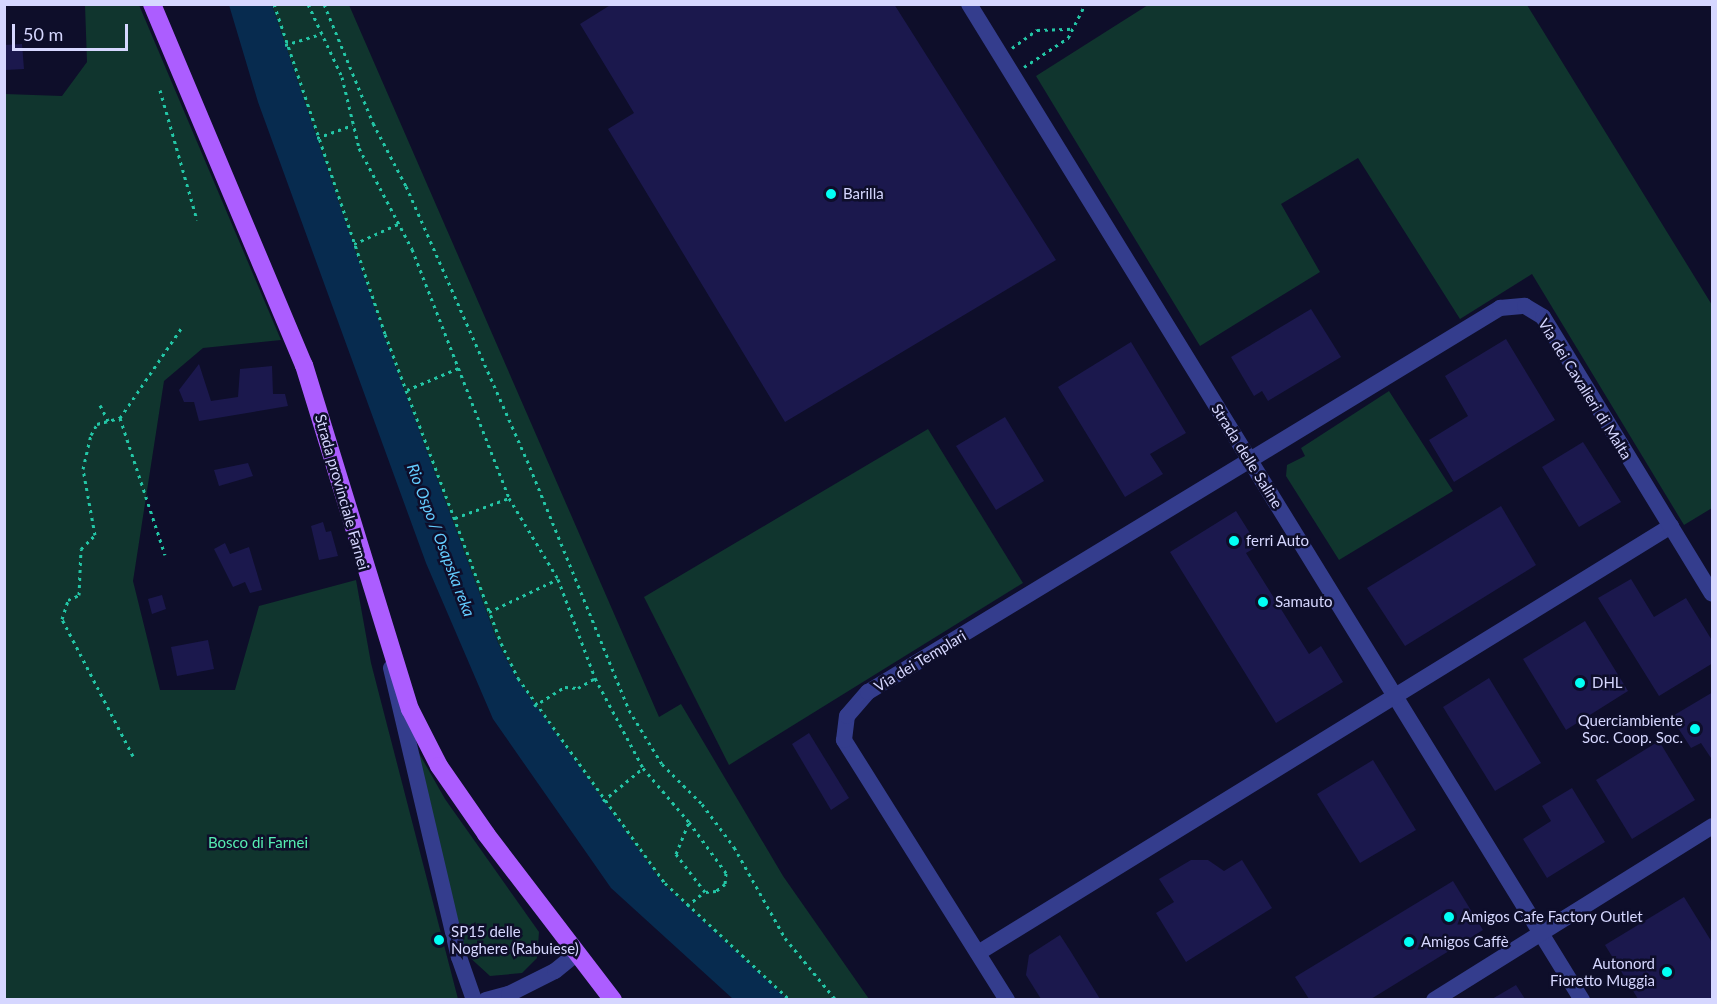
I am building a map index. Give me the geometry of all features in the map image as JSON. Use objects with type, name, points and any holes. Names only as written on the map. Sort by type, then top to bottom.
[{"type":"main road","name":"Strada provinciale Farnei","points":[[152,4],[304,365],[385,638],[410,709],[439,766],[613,999]]},
{"type":"street","name":"Strada delle Saline","points":[[969,4],[1582,999]]},
{"type":"street","name":"Via dei Cavalieri di Malta","points":[[1250,460],[1500,308],[1525,306],[1543,317],[1713,594]]},
{"type":"street","name":"Via dei Templari","points":[[1007,999],[844,740],[846,716],[868,692],[1250,460]]},
{"type":"street","points":[[978,953],[1671,526]]},
{"type":"street","points":[[385,638],[413,773],[474,999]]},
{"type":"street","points":[[1434,999],[1713,826]]},
{"type":"street","points":[[486,999],[509,994],[555,971],[577,953]]},
{"type":"path","points":[[274,4],[285,45],[354,244],[489,612],[534,706],[603,801],[687,906],[790,999]]},
{"type":"path","points":[[309,4],[342,77],[353,125],[374,182],[398,224],[461,367],[509,498],[558,579],[595,678],[643,768],[689,822],[726,873],[724,884],[705,892],[687,906]]},
{"type":"path","points":[[324,4],[373,123],[406,186],[527,460],[629,710],[662,764],[702,804],[734,847],[785,938],[836,999]]},
{"type":"path","points":[[1012,74],[1068,38],[1084,4]]},
{"type":"path","points":[[1117,4],[1123,4]]},
{"type":"path","points":[[1000,54],[1037,30],[1073,29]]},
{"type":"path","points":[[285,45],[321,34]]},
{"type":"path","points":[[160,90],[196,220]]},
{"type":"path","points":[[317,138],[353,125]]},
{"type":"path","points":[[354,244],[398,224]]},
{"type":"path","points":[[133,756],[62,619],[68,600],[79,595],[81,549],[95,535],[83,469],[94,429],[108,421],[120,418],[182,327]]},
{"type":"path","points":[[407,390],[461,367]]},
{"type":"path","points":[[100,405],[108,421]]},
{"type":"path","points":[[120,418],[165,555]]},
{"type":"path","points":[[455,518],[509,498]]},
{"type":"path","points":[[489,612],[558,579]]},
{"type":"path","points":[[534,706],[565,687],[578,688],[595,678]]},
{"type":"path","points":[[603,801],[643,768]]},
{"type":"path","points":[[689,822],[676,854],[705,892]]},
{"type":"green space","name":"Bosco di Farnei","points":[[85,5],[139,5],[281,340],[203,348],[164,381],[133,581],[160,690],[235,690],[259,606],[356,580],[371,663],[458,999],[5,999],[5,94],[62,96],[87,62]]},
{"type":"green space","points":[[272,5],[349,5],[659,717],[681,704],[783,876],[869,999],[787,999],[663,884],[533,708],[498,643],[383,333]]},
{"type":"green space","points":[[1148,5],[1527,5],[1712,305],[1712,508],[1684,525],[1532,274],[1460,319],[1358,158],[1281,204],[1320,272],[1200,346],[1036,76]]},
{"type":"green space","points":[[1389,391],[1453,491],[1339,560],[1286,476],[1287,465],[1305,456],[1301,448]]},
{"type":"green space","points":[[928,429],[1023,583],[729,765],[644,597]]},
{"type":"green space","points":[[415,746],[445,799],[539,932],[537,958],[522,973],[490,976],[466,954]]},
{"type":"water","name":"Rio Ospo / Osapska reka","points":[[229,5],[272,5],[383,333],[498,643],[517,679],[663,884],[787,999],[733,999],[611,888],[493,719],[426,563],[258,102]]},
{"type":"building","name":"Barilla","points":[[612,4],[894,4],[1056,260],[785,422],[608,129],[634,113],[580,24]]},
{"type":"building","points":[[22,44],[24,69],[5,70],[4,45]]},
{"type":"building","points":[[1311,309],[1341,357],[1268,401],[1262,391],[1254,396],[1231,357]]},
{"type":"building","points":[[1506,339],[1555,420],[1454,482],[1429,440],[1468,416],[1445,376]]},
{"type":"building","points":[[1131,342],[1186,433],[1150,454],[1163,474],[1125,497],[1058,387]]},
{"type":"building","points":[[199,364],[211,401],[238,397],[240,369],[272,366],[273,394],[285,394],[288,406],[199,421],[194,402],[184,402],[179,390]]},
{"type":"building","points":[[1005,417],[1044,481],[996,510],[956,446]]},
{"type":"building","points":[[1583,442],[1621,502],[1579,527],[1542,467]]},
{"type":"building","points":[[248,463],[253,476],[219,486],[214,470]]},
{"type":"building","points":[[1501,506],[1536,565],[1405,646],[1367,588]]},
{"type":"building","points":[[1236,511],[1258,546],[1246,553],[1309,654],[1321,646],[1343,682],[1276,723],[1170,552]]},
{"type":"building","points":[[323,522],[326,532],[331,531],[338,556],[319,560],[311,526]]},
{"type":"building","points":[[225,543],[230,554],[249,547],[262,590],[250,593],[245,582],[233,587],[214,549]]},
{"type":"building","points":[[1631,579],[1654,617],[1686,598],[1713,642],[1713,663],[1659,696],[1598,598]]},
{"type":"building","points":[[162,595],[166,609],[152,614],[148,599]]},
{"type":"building","name":"DHL","points":[[1585,621],[1628,691],[1566,730],[1523,659]]},
{"type":"building","points":[[208,640],[214,669],[177,676],[171,647]]},
{"type":"building","points":[[1489,678],[1541,763],[1495,791],[1443,707]]},
{"type":"building","name":"Querciambiente Soc. Coop. Soc.","points":[[1713,692],[1713,761],[1701,743],[1691,748],[1671,717]]},
{"type":"building","points":[[809,733],[849,798],[831,810],[792,744]]},
{"type":"building","points":[[1659,741],[1695,800],[1632,839],[1596,780]]},
{"type":"building","points":[[1373,760],[1416,830],[1360,863],[1317,794]]},
{"type":"building","points":[[1572,788],[1605,842],[1547,878],[1523,839],[1551,821],[1542,806]]},
{"type":"building","points":[[1191,860],[1208,860],[1224,871],[1242,860],[1272,908],[1186,962],[1156,913],[1174,902],[1159,879]]},
{"type":"building","name":"Amigos Caffè","points":[[1453,881],[1483,930],[1371,999],[1309,999],[1295,977]]},
{"type":"building","name":"Autonord Fioretto Muggia","points":[[1684,897],[1713,944],[1713,999],[1638,999],[1605,945]]},
{"type":"building","points":[[1060,935],[1100,999],[1041,999],[1026,975],[1029,955]]},
{"type":"building","points":[[1516,985],[1525,999],[1492,999]]},
{"type":"place","name":"Barilla","points":[[831,194]]},
{"type":"place","name":"ferri Auto","points":[[1234,541]]},
{"type":"place","name":"Samauto","points":[[1263,602]]},
{"type":"place","name":"DHL","points":[[1580,683]]},
{"type":"place","name":"Querciambiente Soc. Coop. Soc.","points":[[1695,729]]},
{"type":"place","name":"Amigos Cafe Factory Outlet","points":[[1449,917]]},
{"type":"place","name":"SP15 delle Noghere (Rabuiese)","points":[[439,940]]},
{"type":"place","name":"Amigos Caffè","points":[[1409,942]]},
{"type":"place","name":"Autonord Fioretto Muggia","points":[[1667,972]]}]
